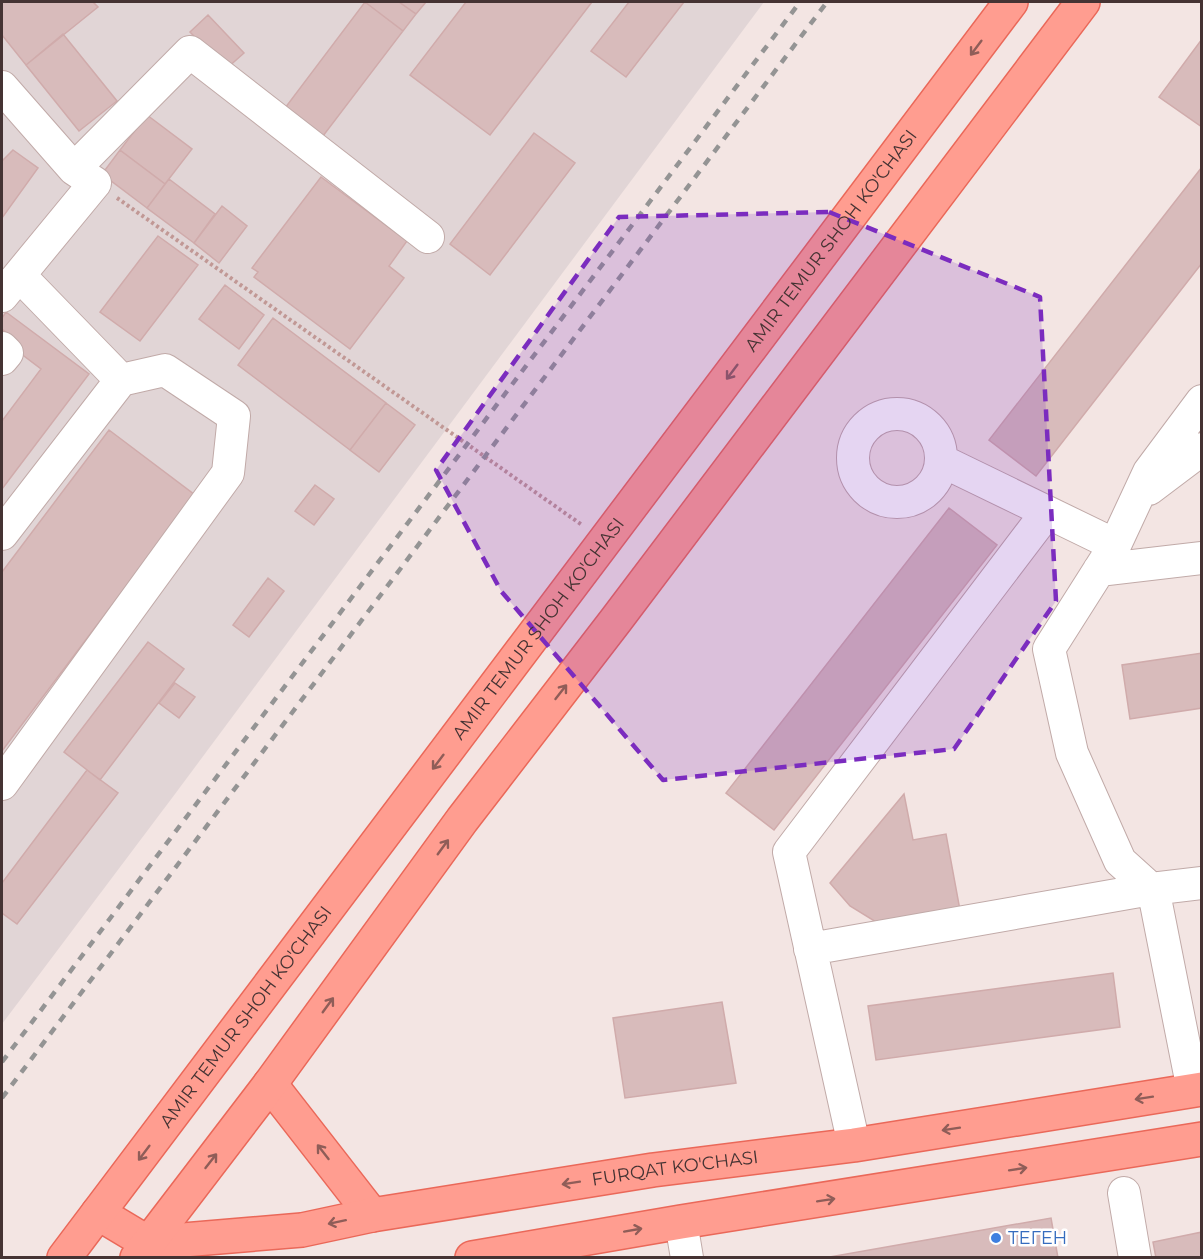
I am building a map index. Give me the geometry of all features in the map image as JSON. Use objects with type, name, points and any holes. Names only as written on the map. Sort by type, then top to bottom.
[{"type":"main road","name":"AMIR TEMUR SHOH KO'CHASI","points":[[64,1257],[1011,2]]},
{"type":"main road","points":[[98,1213],[142,1250],[270,1084],[462,820],[1083,2]]},
{"type":"main road","points":[[270,1084],[372,1215]]},
{"type":"main road","name":"FURQAT KO'CHASI","points":[[142,1250],[302,1230],[372,1215],[653,1170],[854,1145],[1197,1090]]},
{"type":"main road","points":[[472,1257],[1202,1139]]},
{"type":"street","points":[[121,380],[11,286],[84,176],[190,52],[428,237]]},
{"type":"street","points":[[2,87],[84,176]]},
{"type":"street","points":[[2,348],[7,353],[2,359]]},
{"type":"street","points":[[2,534],[121,380],[165,370],[234,416],[228,473],[2,784]]},
{"type":"street","points":[[1197,1090],[1155,898],[1151,889],[1120,861],[1072,753],[1048,650],[1107,558],[1149,472],[1202,401]]},
{"type":"street","points":[[1137,498],[1202,449]]},
{"type":"street","points":[[942,461],[1047,512],[1107,558],[1202,558]]},
{"type":"street","points":[[854,1145],[789,852],[1047,512]]},
{"type":"street","points":[[810,949],[1151,889],[1202,883]]},
{"type":"street","points":[[1124,1193],[1135,1257]]},
{"type":"street","points":[[681,1222],[687,1257]]},
{"type":"path","points":[[84,176],[457,435],[605,541]]},
{"type":"highlighted area","points":[[829,212],[1040,297],[1056,601],[954,749],[663,780],[501,591],[436,470],[619,217]]},
{"type":"shaded area","points":[[2,2],[764,2],[2,1024]]},
{"type":"building","points":[[2,2],[93,2],[98,7],[26,65],[2,35]]},
{"type":"building","points":[[365,2],[399,2],[416,14],[403,31]]},
{"type":"building","points":[[365,2],[403,31],[323,136],[285,108]]},
{"type":"building","points":[[399,2],[426,2],[416,14]]},
{"type":"building","points":[[466,2],[592,2],[490,135],[410,75]]},
{"type":"building","points":[[629,2],[684,2],[626,77],[591,51]]},
{"type":"building","points":[[208,15],[244,53],[226,69],[190,32]]},
{"type":"building","points":[[63,34],[117,101],[79,131],[26,65]]},
{"type":"building","points":[[1202,39],[1202,127],[1159,97]]},
{"type":"building","points":[[147,115],[192,149],[165,184],[120,150]]},
{"type":"building","points":[[534,133],[575,163],[490,275],[450,244]]},
{"type":"building","points":[[13,150],[38,168],[2,218],[2,161]]},
{"type":"building","points":[[120,150],[165,184],[147,208],[102,174]]},
{"type":"building","points":[[1202,167],[1202,263],[1036,476],[989,440]]},
{"type":"building","points":[[321,177],[407,241],[389,266],[404,278],[350,349],[254,277],[258,272],[252,268]]},
{"type":"building","points":[[169,179],[215,214],[194,243],[147,208]]},
{"type":"building","points":[[222,206],[247,226],[219,263],[194,243]]},
{"type":"building","points":[[158,236],[198,265],[140,341],[100,312]]},
{"type":"building","points":[[225,285],[264,315],[239,349],[199,319]]},
{"type":"building","points":[[6,312],[89,374],[2,489],[2,421],[41,369],[12,347],[17,341],[2,329],[2,318]]},
{"type":"building","points":[[273,318],[386,403],[350,450],[238,365]]},
{"type":"building","points":[[386,403],[415,425],[379,472],[350,450]]},
{"type":"building","points":[[109,430],[195,495],[2,751],[2,572]]},
{"type":"building","points":[[315,485],[334,499],[314,525],[295,511]]},
{"type":"building","points":[[949,508],[997,545],[774,830],[726,793]]},
{"type":"building","points":[[268,578],[284,591],[249,637],[233,625]]},
{"type":"building","points":[[148,642],[184,669],[100,780],[64,752]]},
{"type":"building","points":[[1202,653],[1202,708],[1130,719],[1122,665]]},
{"type":"building","points":[[175,683],[195,697],[179,718],[159,703]]},
{"type":"building","points":[[87,770],[118,793],[17,924],[2,913],[2,883]]},
{"type":"building","points":[[904,794],[913,840],[946,834],[960,910],[876,922],[850,906],[830,883]]},
{"type":"building","points":[[1113,973],[1120,1027],[876,1060],[868,1006]]},
{"type":"building","points":[[722,1002],[736,1083],[625,1098],[613,1018]]},
{"type":"building","name":"ТЕГЕН","points":[[1051,1218],[1058,1258],[824,1258]]},
{"type":"building","points":[[1202,1232],[1202,1258],[1156,1258],[1153,1242]]},
{"type":"railway","points":[[2,1062],[800,2]]},
{"type":"railway","points":[[2,1098],[827,2]]},
{"type":"place","name":"ТЕГЕН","points":[[996,1238]]}]
